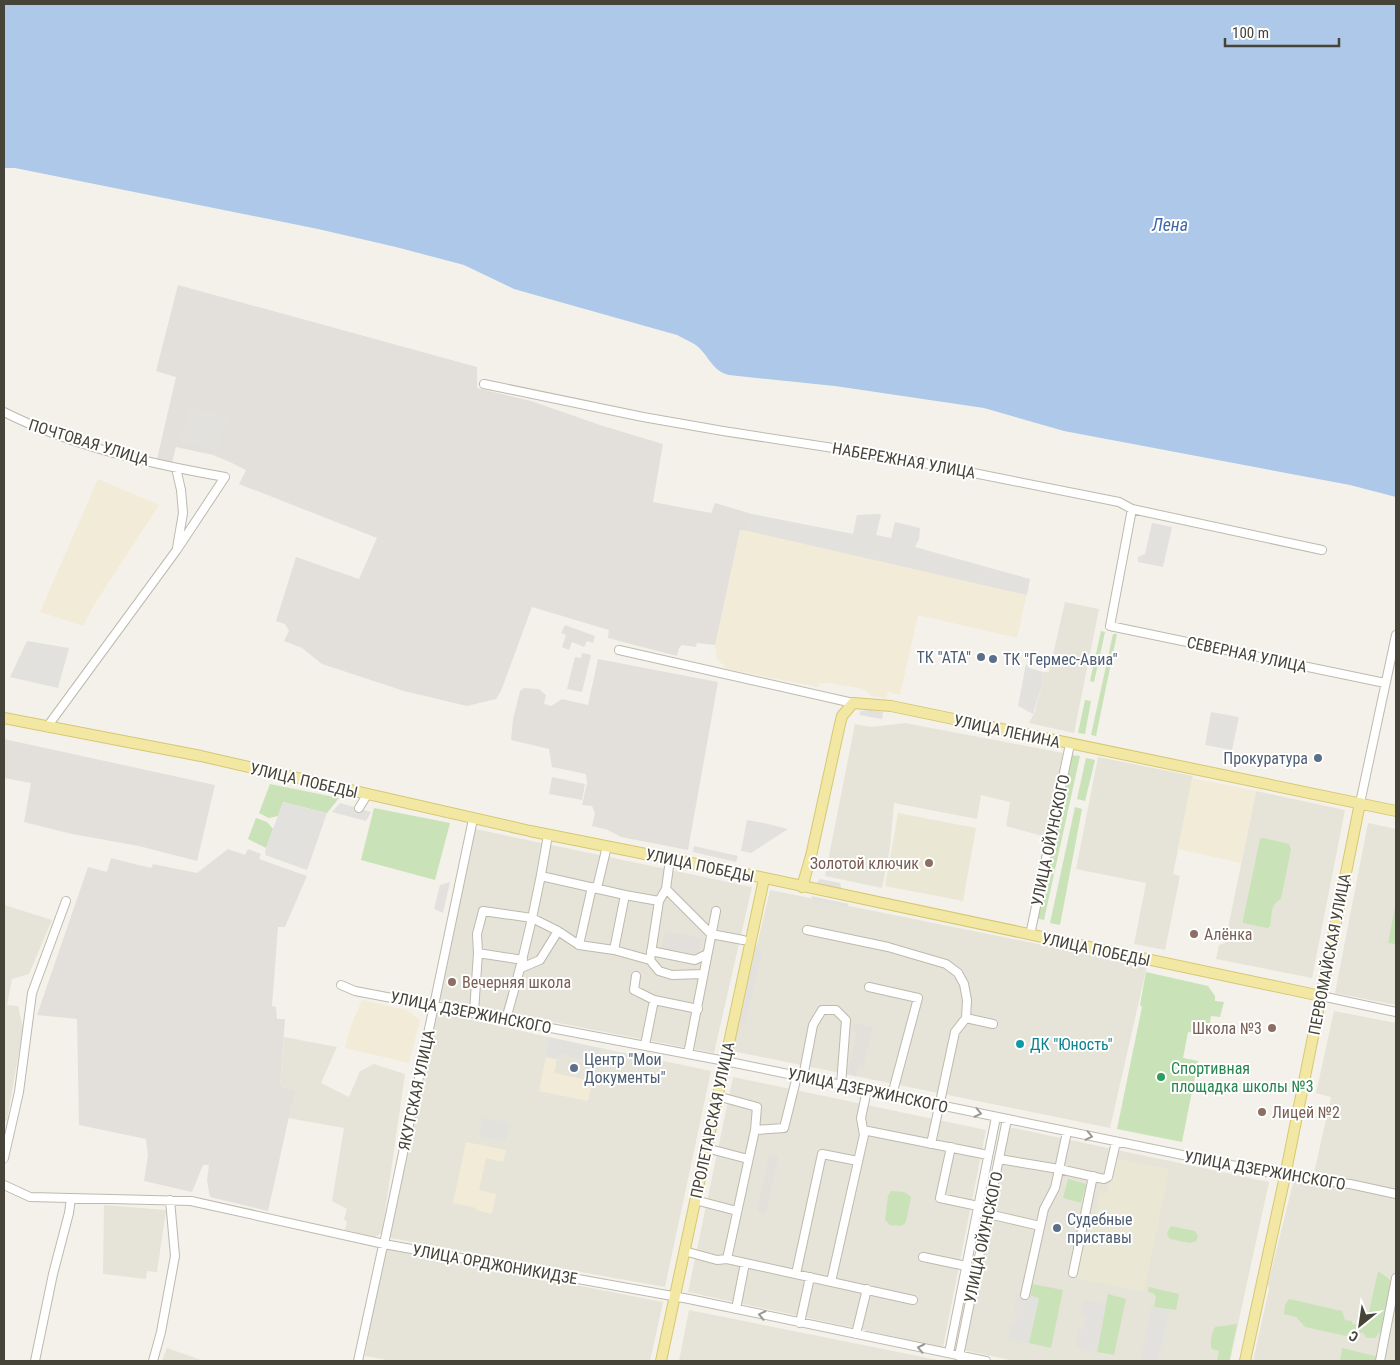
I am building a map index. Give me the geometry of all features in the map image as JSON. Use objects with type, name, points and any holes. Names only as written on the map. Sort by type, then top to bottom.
[{"type":"main road","name":"УЛИЦА ЛЕНИНА","points":[[853,703],[891,706],[1396,811]]},
{"type":"main road","points":[[802,886],[811,856],[842,716],[853,703]]},
{"type":"main road","name":"УЛИЦА ПОБЕДЫ","points":[[4,718],[47,728],[201,756],[472,819],[764,878],[1321,996]]},
{"type":"main road","name":"ПЕРВОМАЙСКАЯ УЛИЦА","points":[[1245,1361],[1285,1176],[1360,803]]},
{"type":"main road","name":"ПРОЛЕТАРСКАЯ УЛИЦА","points":[[661,1361],[764,878]]},
{"type":"street","name":"НАБЕРЕЖНАЯ УЛИЦА","points":[[484,384],[652,419],[859,451],[968,471],[1120,502],[1132,509],[1322,550]]},
{"type":"street","name":"ПОЧТОВАЯ УЛИЦА","points":[[4,412],[30,425],[71,440],[176,468],[225,477],[176,551]]},
{"type":"street","points":[[47,728],[176,551],[183,512],[176,468]]},
{"type":"street","name":"СЕВЕРНАЯ УЛИЦА","points":[[1132,509],[1110,626],[1385,683]]},
{"type":"street","name":"ПЕРВОМАЙСКАЯ УЛИЦА","points":[[1360,803],[1396,634]]},
{"type":"street","name":"УЛИЦА ЛЕНИНА","points":[[619,650],[853,703]]},
{"type":"street","name":"УЛИЦА ОЙУНСКОГО","points":[[1030,935],[1070,744]]},
{"type":"street","points":[[359,808],[367,795]]},
{"type":"street","name":"ЯКУТСКАЯ УЛИЦА","points":[[358,1361],[435,1005],[472,819]]},
{"type":"street","points":[[506,1019],[522,964],[548,835]]},
{"type":"street","points":[[579,945],[607,846]]},
{"type":"street","points":[[650,960],[659,901],[666,888],[670,859]]},
{"type":"street","points":[[541,876],[659,901]]},
{"type":"street","points":[[666,888],[711,934],[743,940]]},
{"type":"street","points":[[614,950],[625,895]]},
{"type":"street","points":[[4,1158],[19,1092],[32,993],[66,900]]},
{"type":"street","points":[[474,1012],[478,953],[477,934],[483,911],[532,918],[558,930],[579,945],[614,950],[650,960],[659,970],[672,976],[703,974]]},
{"type":"street","points":[[688,1054],[716,911]]},
{"type":"street","points":[[478,953],[522,964],[540,960],[558,930]]},
{"type":"street","points":[[807,930],[888,947],[946,964],[958,973],[964,984],[967,1000],[966,1018],[955,1032],[931,1144]]},
{"type":"street","points":[[652,951],[695,960],[707,954]]},
{"type":"street","points":[[636,976],[634,990],[654,1000],[698,1009]]},
{"type":"street","name":"УЛИЦА ДЗЕРЖИНСКОГО","points":[[341,985],[355,990],[645,1045],[1285,1176],[1350,1184],[1396,1194]]},
{"type":"street","points":[[869,987],[918,998],[892,1095]]},
{"type":"street","name":"УЛИЦА ПОБЕДЫ","points":[[1321,996],[1396,1012]]},
{"type":"street","points":[[645,1045],[654,1000]]},
{"type":"street","points":[[755,1130],[784,1128],[813,1025],[822,1010],[836,1010],[846,1020],[841,1085]]},
{"type":"street","points":[[966,1018],[993,1024]]},
{"type":"street","points":[[831,1282],[864,1135],[861,1118],[867,1090]]},
{"type":"street","points":[[717,1096],[757,1107],[755,1130],[726,1259]]},
{"type":"street","name":"УЛИЦА ОЙУНСКОГО","points":[[949,1354],[996,1117]]},
{"type":"street","name":"УЛИЦА ОЙУНСКОГО","points":[[959,1356],[1007,1119]]},
{"type":"street","points":[[863,1130],[988,1155]]},
{"type":"street","points":[[1025,1295],[1044,1209],[1055,1188],[1067,1132]]},
{"type":"street","points":[[999,1159],[1104,1179],[1108,1178],[1116,1142]]},
{"type":"street","points":[[951,1147],[940,1198],[988,1214],[1040,1226]]},
{"type":"street","points":[[706,1148],[748,1159]]},
{"type":"street","points":[[796,1274],[822,1154],[858,1161]]},
{"type":"street","points":[[1073,1273],[1093,1176]]},
{"type":"street","name":"УЛИЦА ОРДЖОНИКИДЗЕ","points":[[4,1185],[30,1197],[191,1201],[384,1244],[736,1309],[986,1361]]},
{"type":"street","points":[[35,1361],[71,1198]]},
{"type":"street","points":[[153,1361],[161,1332],[175,1256],[170,1200]]},
{"type":"street","points":[[695,1200],[736,1211]]},
{"type":"street","points":[[684,1251],[717,1260],[726,1259],[913,1300]]},
{"type":"street","points":[[923,1257],[966,1266]]},
{"type":"street","points":[[736,1309],[745,1263]]},
{"type":"street","points":[[800,1323],[810,1277]]},
{"type":"street","points":[[1380,1361],[1396,1278]]},
{"type":"street","points":[[856,1334],[867,1289]]},
{"type":"shaded area","points":[[178,285],[477,367],[477,388],[531,401],[663,444],[653,502],[711,513],[715,503],[752,514],[748,531],[740,530],[715,645],[697,643],[696,647],[682,645],[677,656],[608,638],[609,630],[532,607],[501,691],[496,699],[467,706],[404,691],[322,664],[302,648],[284,641],[289,631],[285,624],[276,621],[296,557],[359,579],[377,538],[239,484],[246,470],[213,455],[176,447],[172,463],[157,459],[176,377],[156,371]]},
{"type":"shaded area","points":[[190,407],[229,418],[216,451],[180,440]]},
{"type":"shaded area","points":[[98,479],[159,505],[94,605],[83,626],[40,612]]},
{"type":"shaded area","points":[[752,514],[853,534],[857,515],[881,514],[876,535],[1030,579],[1017,638],[918,615],[900,695],[888,692],[886,698],[871,696],[864,689],[828,683],[820,683],[818,687],[727,669],[717,659],[715,645],[740,530],[748,531]]},
{"type":"shaded area","points":[[752,514],[853,534],[857,515],[881,514],[876,535],[891,538],[895,522],[920,528],[919,539],[915,547],[1030,579],[1027,595],[748,531]]},
{"type":"shaded area","points":[[1152,523],[1172,527],[1163,567],[1138,562],[1138,557],[1145,554]]},
{"type":"shaded area","points":[[1065,602],[1099,609],[1074,733],[1029,723],[1035,711],[1043,672],[1049,672]]},
{"type":"shaded area","points":[[565,625],[595,636],[593,643],[587,641],[584,647],[572,642],[569,650],[562,647],[566,635],[561,633]]},
{"type":"shaded area","points":[[27,641],[69,648],[58,688],[10,677]]},
{"type":"shaded area","points":[[582,653],[591,655],[582,692],[567,689],[575,657],[581,658]]},
{"type":"shaded area","points":[[598,659],[718,682],[688,850],[621,837],[608,830],[592,826],[595,813],[592,806],[582,805],[587,783],[586,774],[552,767],[549,749],[511,740],[513,719],[520,691],[524,688],[539,689],[546,695],[544,704],[551,706],[562,699],[588,705]]},
{"type":"shaded area","points":[[1026,664],[1029,668],[1043,672],[1042,684],[1033,714],[1018,706]]},
{"type":"shaded area","points":[[860,711],[883,712],[882,719],[860,715]]},
{"type":"shaded area","points":[[1211,712],[1239,717],[1232,750],[1205,745]]},
{"type":"shaded area","points":[[905,723],[1063,753],[1046,837],[1006,826],[1010,802],[981,795],[977,819],[894,803],[890,848],[882,888],[825,876],[855,724],[871,727]]},
{"type":"shaded area","points":[[4,739],[215,785],[197,861],[139,846],[72,834],[24,822],[31,783],[4,778]]},
{"type":"shaded area","points":[[1098,757],[1193,776],[1173,874],[1180,876],[1165,950],[1134,944],[1146,883],[1076,869]]},
{"type":"shaded area","points":[[552,777],[585,784],[582,800],[549,794]]},
{"type":"shaded area","points":[[1192,778],[1256,791],[1241,863],[1178,849]]},
{"type":"shaded area","points":[[1256,791],[1345,810],[1312,978],[1216,959],[1219,945],[1225,943]]},
{"type":"shaded area","points":[[283,802],[327,813],[307,870],[265,855]]},
{"type":"shaded area","points":[[340,803],[371,812],[366,821],[332,812]]},
{"type":"shaded area","name":"Золотой ключик","points":[[898,813],[976,828],[963,901],[885,886]]},
{"type":"shaded area","points":[[747,820],[788,829],[751,853],[741,851]]},
{"type":"shaded area","points":[[1368,823],[1396,829],[1396,1005],[1335,993]]},
{"type":"shaded area","points":[[475,829],[752,887],[714,1053],[439,1000]]},
{"type":"shaded area","points":[[694,846],[738,856],[736,862],[693,852]]},
{"type":"shaded area","points":[[228,849],[245,855],[248,849],[261,854],[259,859],[307,876],[285,927],[278,927],[272,1006],[276,1007],[277,1019],[285,1019],[280,1084],[282,1087],[295,1090],[268,1211],[210,1197],[207,1181],[209,1165],[203,1165],[192,1192],[144,1181],[148,1155],[146,1139],[79,1125],[77,1019],[37,1015],[88,867],[107,872],[111,858],[151,868],[153,864],[197,873]]},
{"type":"shaded area","points":[[820,879],[840,883],[842,891],[815,885]]},
{"type":"shaded area","points":[[450,882],[443,913],[434,909],[440,885]]},
{"type":"shaded area","points":[[770,890],[1147,966],[1110,1128],[732,1051]]},
{"type":"shaded area","points":[[811,896],[849,904],[846,907],[813,900]]},
{"type":"shaded area","points":[[4,905],[52,920],[29,974],[12,979],[7,1005],[18,1006],[23,1028],[7,1120],[4,1122]]},
{"type":"shaded area","points":[[665,931],[701,938],[698,955],[661,948]]},
{"type":"shaded area","points":[[756,945],[762,952],[745,1024],[739,1026]]},
{"type":"shaded area","points":[[362,1000],[407,1010],[420,1020],[409,1063],[345,1048],[350,1028]]},
{"type":"shaded area","points":[[1334,1011],[1396,1023],[1396,1361],[1253,1361],[1269,1289],[1268,1284],[1294,1179],[1312,1182],[1331,1097],[1316,1093]]},
{"type":"shaded area","points":[[437,1012],[711,1071],[665,1287],[390,1238]]},
{"type":"shaded area","points":[[854,1023],[873,1027],[863,1067],[859,1066],[856,1077],[847,1074],[857,1032],[852,1030]]},
{"type":"shaded area","points":[[284,1037],[337,1047],[321,1083],[349,1097],[360,1071],[374,1064],[405,1074],[382,1233],[375,1237],[345,1230],[347,1222],[344,1219],[347,1209],[332,1201],[344,1128],[288,1118],[294,1090],[282,1087],[280,1084]]},
{"type":"shaded area","points":[[548,1037],[600,1048],[597,1062],[562,1054],[557,1056],[557,1059],[546,1057]]},
{"type":"shaded area","points":[[546,1057],[557,1059],[554,1073],[592,1081],[588,1101],[539,1091]]},
{"type":"shaded area","points":[[733,1077],[986,1130],[943,1347],[688,1292]]},
{"type":"shaded area","points":[[482,1117],[509,1123],[506,1141],[479,1136]]},
{"type":"shaded area","points":[[1009,1127],[1269,1182],[1230,1361],[1015,1361],[963,1350]]},
{"type":"shaded area","points":[[466,1142],[506,1150],[503,1162],[486,1158],[479,1190],[496,1194],[492,1214],[453,1203]]},
{"type":"shaded area","points":[[769,1155],[778,1157],[766,1213],[757,1211]]},
{"type":"shaded area","points":[[1116,1159],[1169,1169],[1144,1292],[1077,1278],[1085,1237],[1087,1237],[1091,1220],[1094,1220],[1100,1192],[1107,1193]]},
{"type":"shaded area","points":[[104,1205],[166,1210],[157,1272],[147,1271],[146,1279],[103,1274]]},
{"type":"shaded area","points":[[384,1248],[663,1302],[650,1361],[392,1361],[365,1356]]},
{"type":"shaded area","points":[[1018,1293],[1039,1298],[1029,1343],[1008,1338],[1011,1323],[1015,1324],[1018,1311],[1014,1309]]},
{"type":"shaded area","points":[[1084,1300],[1106,1304],[1097,1352],[1082,1350],[1076,1345],[1078,1329],[1083,1330],[1086,1316],[1081,1314]]},
{"type":"shaded area","points":[[1151,1307],[1169,1310],[1158,1361],[1141,1360]]},
{"type":"shaded area","points":[[689,1310],[943,1361],[679,1361]]},
{"type":"shaded area","points":[[167,1348],[204,1361],[162,1361]]},
{"type":"green space","points":[[1101,631],[1105,632],[1094,682],[1090,681]]},
{"type":"green space","points":[[1113,634],[1117,634],[1096,736],[1091,735]]},
{"type":"green space","points":[[1085,700],[1091,701],[1085,734],[1078,733]]},
{"type":"green space","points":[[1071,755],[1080,756],[1044,920],[1035,918]]},
{"type":"green space","points":[[1086,758],[1095,760],[1085,801],[1077,799]]},
{"type":"green space","points":[[270,784],[339,798],[327,813],[283,802],[278,816],[269,818],[259,813]]},
{"type":"green space","points":[[1075,807],[1082,809],[1060,925],[1050,923]]},
{"type":"green space","points":[[374,808],[450,823],[435,880],[361,860]]},
{"type":"green space","points":[[256,818],[267,822],[273,829],[266,848],[248,839]]},
{"type":"green space","points":[[1260,839],[1289,844],[1291,849],[1281,899],[1273,907],[1268,928],[1243,923]]},
{"type":"green space","points":[[1396,908],[1396,944],[1388,943]]},
{"type":"green space","name":"Спортивная площадка школы №3","points":[[1146,972],[1208,986],[1215,996],[1215,1001],[1224,1002],[1220,1017],[1211,1016],[1209,1029],[1204,1034],[1188,1032],[1183,1058],[1198,1061],[1182,1142],[1117,1129],[1142,1007],[1140,1005]]},
{"type":"green space","points":[[1068,1179],[1086,1184],[1081,1203],[1063,1198]]},
{"type":"green space","points":[[891,1191],[904,1192],[911,1197],[906,1222],[902,1226],[890,1225],[885,1220],[888,1196]]},
{"type":"green space","points":[[1171,1226],[1195,1231],[1198,1236],[1196,1241],[1190,1243],[1170,1239],[1167,1235]]},
{"type":"green space","points":[[1378,1271],[1388,1278],[1392,1285],[1383,1328],[1375,1338],[1367,1338],[1363,1333],[1354,1332],[1346,1336],[1305,1327],[1296,1317],[1284,1314],[1285,1305],[1289,1299],[1342,1311],[1345,1320],[1352,1321],[1352,1324],[1366,1326]]},
{"type":"green space","points":[[1032,1284],[1063,1290],[1051,1348],[1029,1343],[1039,1298],[1031,1296]]},
{"type":"green space","points":[[1149,1287],[1179,1294],[1176,1310],[1154,1307],[1156,1297],[1153,1293],[1148,1292]]},
{"type":"green space","points":[[1108,1294],[1126,1299],[1114,1355],[1097,1352]]},
{"type":"green space","points":[[1237,1324],[1229,1361],[1217,1360],[1219,1351],[1212,1349],[1211,1343],[1215,1327]]},
{"type":"green space","points":[[1342,1348],[1379,1357],[1378,1361],[1340,1361]]},
{"type":"water","name":"Лена","points":[[4,4],[1396,4],[1396,497],[1350,485],[1064,431],[984,408],[835,386],[729,375],[716,368],[697,346],[677,335],[514,289],[464,265],[318,229],[15,168],[4,168]]},
{"type":"place","name":"ТК \"АТА\"","points":[[981,657]]},
{"type":"place","name":"ТК \"Гермес-Авиа\"","points":[[993,659]]},
{"type":"place","name":"Прокуратура","points":[[1318,758]]},
{"type":"place","name":"Золотой ключик","points":[[929,863]]},
{"type":"place","name":"Алёнка","points":[[1194,934]]},
{"type":"place","name":"Вечерняя школа","points":[[452,982]]},
{"type":"place","name":"Школа №3","points":[[1272,1028]]},
{"type":"place","name":"ДК \"Юность\"","points":[[1020,1044]]},
{"type":"place","name":"Центр \"Мои Документы\"","points":[[574,1068]]},
{"type":"place","name":"Спортивная площадка школы №3","points":[[1161,1077]]},
{"type":"place","name":"Лицей №2","points":[[1262,1112]]},
{"type":"place","name":"Судебные приставы","points":[[1057,1228]]}]
